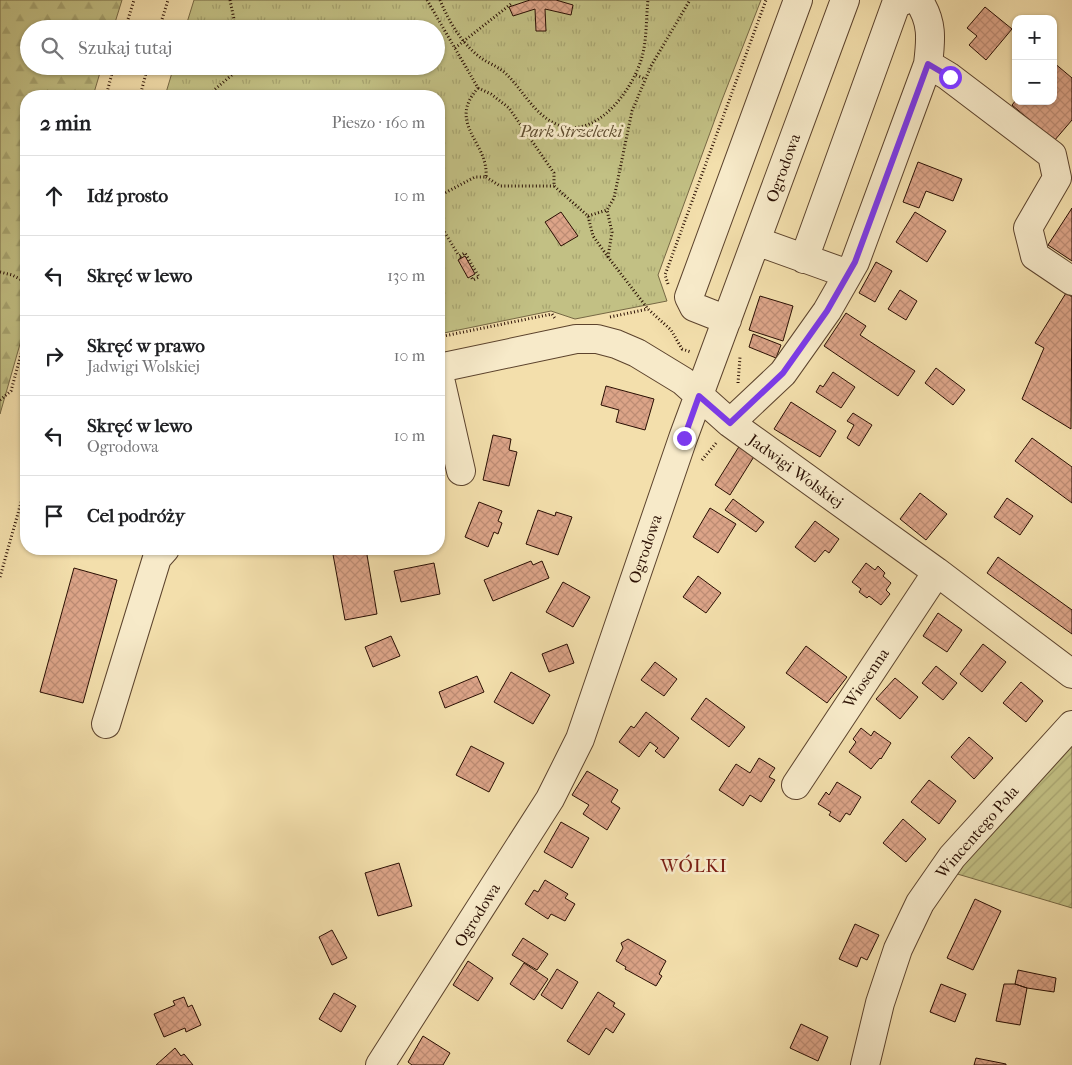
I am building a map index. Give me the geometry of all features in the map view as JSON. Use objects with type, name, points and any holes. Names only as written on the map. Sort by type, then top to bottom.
[{"type":"street","points":[[727,320],[694,308],[689,296],[798,0]]},
{"type":"street","name":"Ogrodowa","points":[[380,1065],[550,799],[580,739],[699,396],[845,0]]},
{"type":"street","points":[[804,259],[896,4],[905,0]]},
{"type":"street","points":[[730,423],[783,373],[827,311],[855,262],[928,64],[932,38],[925,10],[918,0]]},
{"type":"street","points":[[928,64],[948,76],[1052,155],[1056,178],[1028,228],[1035,256],[1072,280]]},
{"type":"street","points":[[756,241],[848,274]]},
{"type":"street","name":"Jadwigi Wolskiej","points":[[445,367],[576,339],[597,339],[616,344],[637,353],[683,381],[730,423],[937,572],[1072,674]]},
{"type":"street","points":[[445,401],[461,472]]},
{"type":"street","points":[[106,724],[157,558],[160,555]]},
{"type":"street","name":"Wiosenna","points":[[796,785],[937,572]]},
{"type":"street","name":"Wincentego Pola","points":[[865,1065],[880,1003],[898,949],[920,903],[952,857],[1072,724]]},
{"type":"path","points":[[128,20],[134,0]]},
{"type":"path","points":[[162,20],[168,0]]},
{"type":"path","points":[[230,0],[234,20]]},
{"type":"path","points":[[427,0],[439,20]]},
{"type":"path","points":[[440,0],[447,17],[464,41],[481,58],[503,72],[540,114],[556,124],[576,128],[595,123],[614,105],[636,75],[643,54],[648,0]]},
{"type":"path","points":[[588,216],[607,210],[614,198],[632,111],[651,66],[690,0]]},
{"type":"path","points":[[672,293],[664,275],[766,0]]},
{"type":"path","points":[[456,48],[510,4]]},
{"type":"path","points":[[445,30],[478,88],[491,94],[508,108],[554,173],[554,186]]},
{"type":"path","points":[[108,90],[112,75]]},
{"type":"path","points":[[142,90],[146,75]]},
{"type":"path","points":[[214,90],[232,75]]},
{"type":"path","points":[[636,75],[645,79]]},
{"type":"path","points":[[478,88],[470,96],[466,107],[466,118],[487,168],[486,177]]},
{"type":"path","points":[[445,193],[475,177],[486,177],[500,186],[554,186],[588,216],[593,236],[644,304],[671,330],[682,349]]},
{"type":"path","points":[[607,210],[612,232],[608,257]]},
{"type":"path","points":[[445,234],[458,257],[465,253],[479,277],[473,280],[471,277]]},
{"type":"path","points":[[0,272],[12,274],[20,279]]},
{"type":"path","points":[[671,330],[673,321]]},
{"type":"path","points":[[738,392],[740,352]]},
{"type":"path","points":[[0,400],[11,391],[20,358]]},
{"type":"path","points":[[0,577],[20,506]]},
{"type":"green space","points":[[0,0],[122,0],[116,20],[20,20],[20,75],[99,75],[95,90],[20,90],[20,344],[0,414]]},
{"type":"green space","name":"Park Strzelecki","points":[[194,0],[761,0],[658,275],[667,301],[575,319],[551,311],[445,333],[445,90],[167,90],[171,75],[445,75],[445,20],[188,20]]},
{"type":"green space","points":[[1071,747],[1072,908],[954,873]]},
{"type":"building","points":[[530,0],[556,0],[573,5],[571,15],[545,9],[546,31],[536,31],[535,9],[513,16],[509,7]]},
{"type":"building","points":[[985,7],[1012,29],[986,60],[969,45],[977,36],[967,28]]},
{"type":"building","points":[[1057,65],[1072,78],[1072,120],[1054,141],[1012,105],[1057,105]]},
{"type":"building","points":[[918,162],[962,179],[953,201],[926,191],[919,208],[903,202]]},
{"type":"building","points":[[1072,208],[1072,261],[1048,245]]},
{"type":"building","points":[[561,212],[578,236],[561,246],[545,222]]},
{"type":"building","points":[[915,212],[946,231],[927,262],[896,242]]},
{"type":"building","points":[[465,256],[475,274],[468,278],[458,260]]},
{"type":"building","points":[[876,262],[892,271],[875,302],[859,293]]},
{"type":"building","points":[[900,290],[917,301],[906,320],[888,309]]},
{"type":"building","points":[[1066,293],[1072,297],[1071,429],[1022,399],[1044,348],[1035,343]]},
{"type":"building","points":[[760,296],[793,306],[783,341],[749,330]]},
{"type":"building","points":[[846,313],[866,326],[860,335],[915,371],[898,396],[824,346]]},
{"type":"building","points":[[753,334],[781,345],[776,358],[749,347]]},
{"type":"building","points":[[936,368],[965,390],[953,405],[925,383]]},
{"type":"building","points":[[833,372],[855,387],[841,408],[816,392],[820,385],[823,387]]},
{"type":"building","points":[[606,386],[654,399],[645,430],[616,422],[619,410],[601,405]]},
{"type":"building","points":[[791,402],[836,431],[820,457],[774,429]]},
{"type":"building","points":[[853,413],[872,425],[859,446],[847,438],[854,425],[847,421]]},
{"type":"building","points":[[493,435],[511,439],[509,450],[517,452],[509,486],[483,480]]},
{"type":"building","points":[[1032,438],[1072,467],[1072,503],[1015,461]]},
{"type":"building","points":[[740,445],[755,455],[730,495],[715,485]]},
{"type":"building","points":[[920,493],[947,514],[926,540],[900,519]]},
{"type":"building","points":[[1007,498],[1033,516],[1020,535],[994,517]]},
{"type":"building","points":[[733,499],[764,522],[756,532],[725,510]]},
{"type":"building","points":[[479,502],[502,511],[498,521],[502,523],[498,534],[494,532],[488,547],[465,537]]},
{"type":"building","points":[[710,508],[736,524],[718,553],[693,537]]},
{"type":"building","points":[[538,510],[555,516],[556,512],[572,517],[558,555],[526,544]]},
{"type":"building","points":[[815,521],[839,539],[829,553],[825,550],[815,562],[795,547]]},
{"type":"building","points":[[333,555],[367,555],[377,614],[345,620]]},
{"type":"building","points":[[998,557],[1072,610],[1072,634],[987,573]]},
{"type":"building","points":[[531,561],[533,565],[542,561],[549,578],[493,601],[484,580]]},
{"type":"building","points":[[434,563],[440,594],[401,602],[394,571]]},
{"type":"building","points":[[866,563],[875,570],[878,566],[885,573],[883,576],[891,583],[886,590],[890,594],[881,605],[869,596],[867,598],[859,592],[861,589],[852,582]]},
{"type":"building","points":[[74,568],[117,580],[83,703],[40,692]]},
{"type":"building","points":[[698,576],[721,593],[706,613],[683,597]]},
{"type":"building","points":[[563,582],[590,597],[573,627],[546,612]]},
{"type":"building","points":[[938,613],[962,630],[947,652],[923,636]]},
{"type":"building","points":[[391,636],[400,656],[373,667],[365,647]]},
{"type":"building","points":[[567,644],[574,663],[549,672],[542,654]]},
{"type":"building","points":[[983,644],[1006,662],[982,692],[960,674]]},
{"type":"building","points":[[806,646],[847,677],[827,703],[786,673]]},
{"type":"building","points":[[655,662],[677,679],[664,696],[641,680]]},
{"type":"building","points":[[936,666],[957,683],[943,700],[922,683]]},
{"type":"building","points":[[511,672],[550,695],[533,724],[494,702]]},
{"type":"building","points":[[477,676],[484,692],[445,708],[439,692]]},
{"type":"building","points":[[895,678],[918,697],[900,719],[876,699]]},
{"type":"building","points":[[1021,682],[1043,701],[1026,722],[1003,703]]},
{"type":"building","points":[[706,698],[745,727],[729,747],[691,719]]},
{"type":"building","points":[[646,712],[679,738],[664,758],[655,751],[658,748],[650,742],[639,757],[619,742],[631,726],[634,728]]},
{"type":"building","points":[[861,728],[871,736],[874,731],[891,743],[881,759],[871,769],[849,752],[856,742],[853,739]]},
{"type":"building","points":[[969,737],[993,758],[974,779],[951,757]]},
{"type":"building","points":[[471,746],[504,763],[489,792],[456,775]]},
{"type":"building","points":[[759,758],[775,768],[769,777],[775,780],[761,802],[750,795],[743,806],[719,790],[736,764],[750,773]]},
{"type":"building","points":[[587,771],[618,790],[611,802],[620,808],[607,830],[583,814],[589,805],[572,795]]},
{"type":"building","points":[[929,780],[956,801],[939,824],[911,802]]},
{"type":"building","points":[[837,782],[861,797],[850,815],[846,813],[840,822],[829,815],[831,812],[818,804],[826,792],[829,795]]},
{"type":"building","points":[[903,819],[926,839],[906,862],[883,843]]},
{"type":"building","points":[[561,822],[589,838],[572,868],[544,852]]},
{"type":"building","points":[[399,863],[412,906],[378,916],[365,873]]},
{"type":"building","points":[[545,880],[568,894],[565,898],[575,904],[565,921],[551,914],[548,919],[525,904],[534,890],[538,892]]},
{"type":"building","points":[[975,899],[1001,911],[973,970],[947,958]]},
{"type":"building","points":[[855,924],[879,935],[867,960],[861,957],[857,967],[839,959]]},
{"type":"building","points":[[332,930],[347,958],[332,965],[319,937]]},
{"type":"building","points":[[523,938],[548,954],[537,970],[512,955]]},
{"type":"building","points":[[628,939],[666,961],[659,974],[662,976],[656,986],[625,969],[626,967],[616,961],[623,948],[621,943]]},
{"type":"building","points":[[468,961],[493,978],[478,1001],[453,985]]},
{"type":"building","points":[[524,963],[548,979],[534,1000],[510,984]]},
{"type":"building","points":[[557,969],[578,982],[562,1009],[541,995]]},
{"type":"building","points":[[1018,970],[1056,978],[1054,992],[1027,988],[1015,984]]},
{"type":"building","points":[[941,984],[966,994],[955,1022],[930,1012]]},
{"type":"building","points":[[1004,984],[1015,984],[1027,988],[1020,1025],[996,1021]]},
{"type":"building","points":[[598,992],[615,1003],[613,1006],[625,1014],[613,1033],[606,1028],[589,1055],[567,1041]]},
{"type":"building","points":[[334,993],[356,1006],[341,1032],[319,1019]]},
{"type":"building","points":[[184,997],[188,1007],[192,1005],[201,1025],[186,1032],[185,1028],[164,1037],[154,1014],[175,1005],[173,1001]]},
{"type":"building","points":[[801,1024],[828,1037],[818,1061],[790,1048]]},
{"type":"building","points":[[423,1036],[450,1053],[443,1065],[412,1065],[408,1062]]},
{"type":"building","points":[[175,1048],[181,1056],[184,1054],[193,1065],[156,1065]]},
{"type":"building","points":[[976,1058],[1006,1064],[1006,1065],[974,1065]]},
{"type":"district","name":"WÓLKI","points":[[694,866]]},
{"type":"route","points":[[684,438],[699,396],[730,423],[783,373],[827,311],[855,262],[928,64],[950,77]]}]
